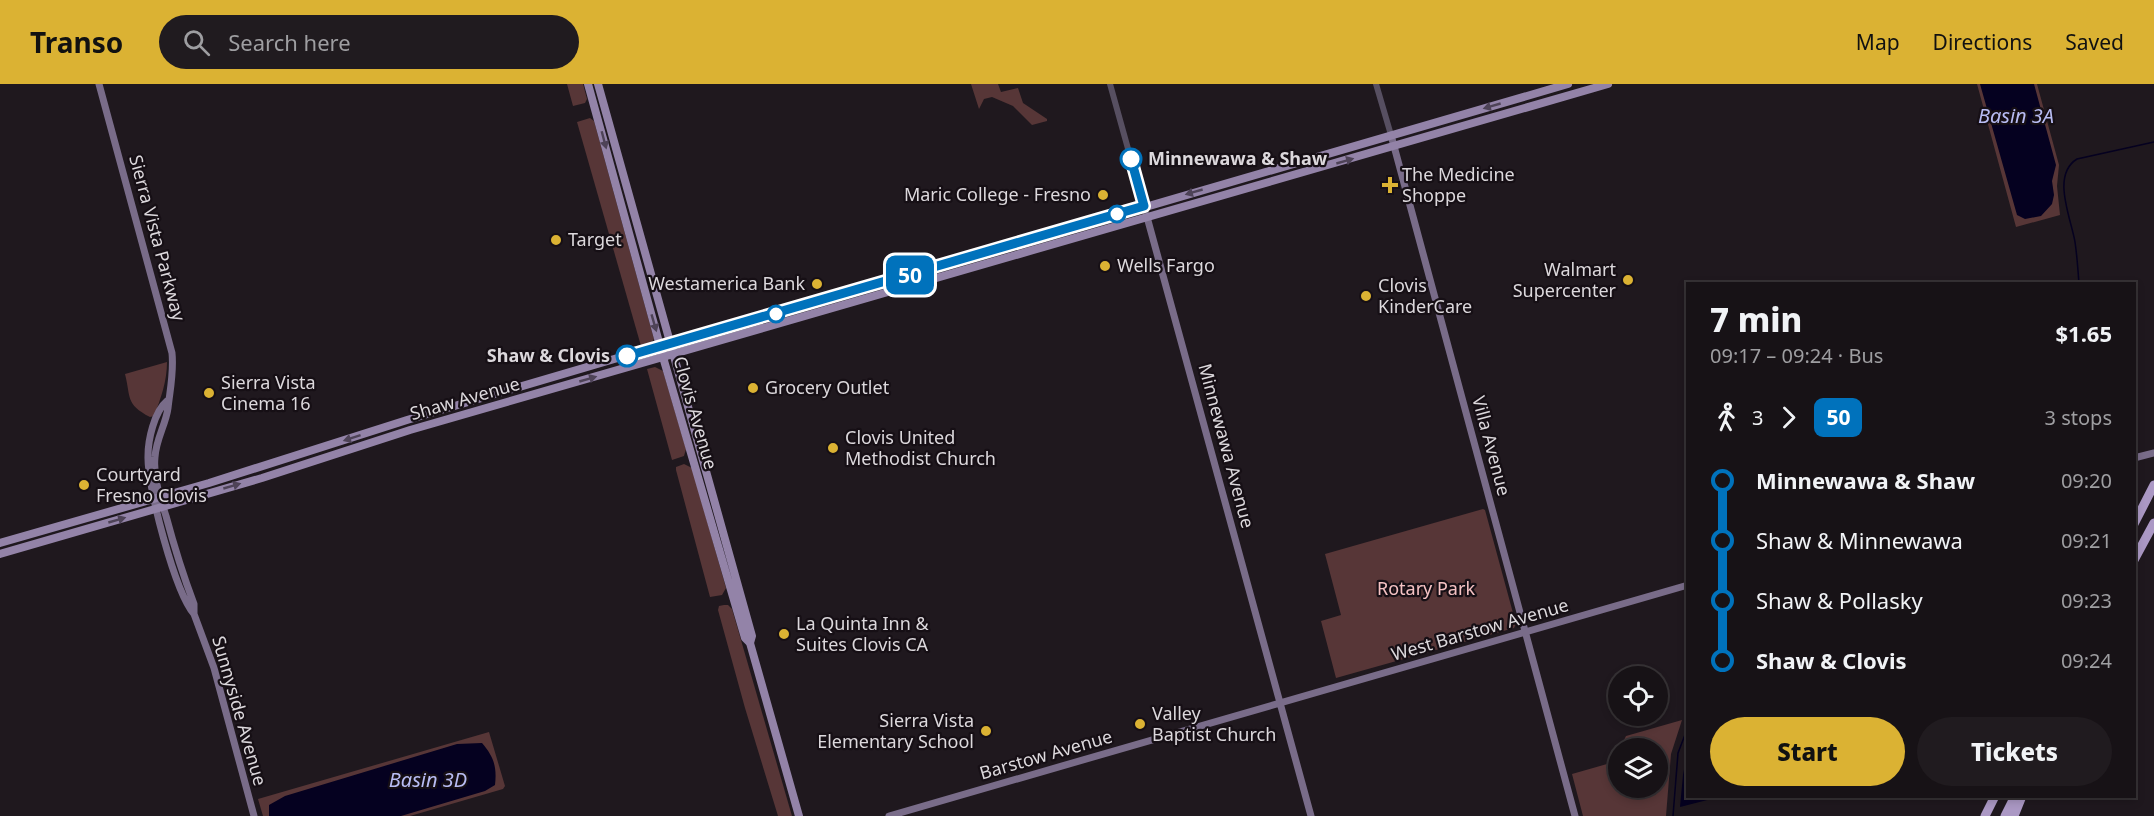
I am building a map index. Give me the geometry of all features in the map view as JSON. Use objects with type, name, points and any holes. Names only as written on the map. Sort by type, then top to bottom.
[{"type":"highway","points":[[2136,520],[2154,485]]},
{"type":"highway","points":[[2136,556],[2154,522]]},
{"type":"highway","points":[[1985,816],[1994,798]]},
{"type":"highway","points":[[2005,816],[2014,798]]},
{"type":"highway","points":[[2014,816],[2021,798]]},
{"type":"main road","name":"Sierra Vista Parkway","points":[[99,84],[172,353],[173,373],[167,401],[168,407],[156,447],[154,467],[157,498]]},
{"type":"main road","name":"Clovis Avenue","points":[[588,84],[718,547],[750,628],[752,636],[750,643]]},
{"type":"main road","name":"Clovis Avenue","points":[[598,84],[675,355],[722,533],[745,638],[750,643],[799,816]]},
{"type":"main road","points":[[1218,196],[1223,190],[1264,177],[1268,172],[1568,84]]},
{"type":"main road","points":[[1218,196],[1608,84]]},
{"type":"main road","points":[[1516,109],[1521,103],[1552,94],[1556,88]]},
{"type":"main road","name":"Villa Avenue","points":[[1391,135],[1575,816]]},
{"type":"main road","points":[[1274,180],[1275,174],[1311,164],[1315,158]]},
{"type":"main road","name":"Shaw Avenue","points":[[0,543],[307,453],[407,420],[1268,172]]},
{"type":"main road","name":"Shaw Avenue","points":[[0,551],[42,542],[160,508],[410,430],[1218,196]]},
{"type":"main road","name":"Minnewawa Avenue","points":[[1147,217],[1311,816]]},
{"type":"main road","points":[[987,263],[987,258],[1002,253],[1004,248]]},
{"type":"main road","points":[[932,279],[954,268],[978,261],[981,255]]},
{"type":"main road","points":[[766,327],[767,321],[806,310],[809,305]]},
{"type":"main road","points":[[722,341],[737,331],[761,323],[763,318]]},
{"type":"main road","points":[[524,397],[527,391],[558,381],[573,372]]},
{"type":"main road","name":"Sierra Vista Parkway","points":[[157,498],[148,474],[148,456],[154,424],[167,401]]},
{"type":"main road","points":[[154,424],[156,429],[152,452],[154,467]]},
{"type":"main road","points":[[258,479],[263,472],[290,463],[307,453]]},
{"type":"main road","points":[[2136,458],[2154,453]]},
{"type":"main road","points":[[701,487],[712,509],[718,530],[722,533]]},
{"type":"main road","name":"Sunnyside Avenue","points":[[157,498],[178,582],[188,607],[194,614],[214,668],[254,816]]},
{"type":"main road","points":[[42,542],[45,535],[81,525],[108,512]]},
{"type":"main road","points":[[0,551],[38,538],[42,531]]},
{"type":"main road","name":"West Barstow Avenue","points":[[1280,702],[1686,586]]},
{"type":"main road","name":"Barstow Avenue","points":[[889,816],[1280,702]]},
{"type":"street","name":"Minnewawa Avenue","points":[[1110,84],[1147,217]]},
{"type":"street","name":"Villa Avenue","points":[[1376,84],[1391,135]]},
{"type":"green space","points":[[567,84],[583,84],[587,99],[585,103],[573,106]]},
{"type":"green space","points":[[971,84],[998,84],[1001,92],[1018,88],[1023,103],[1047,121],[1032,125],[1013,106],[992,97],[984,99],[979,109]]},
{"type":"green space","name":"Basin 3A","points":[[1977,84],[2037,84],[2059,165],[2057,186],[2060,215],[2016,227]]},
{"type":"green space","points":[[590,118],[594,121],[654,339],[651,343],[641,346],[577,122]]},
{"type":"green space","points":[[167,362],[161,396],[154,416],[150,417],[136,408],[130,399],[125,374]]},
{"type":"green space","points":[[655,367],[663,371],[686,449],[684,456],[672,460],[647,369]]},
{"type":"green space","points":[[684,464],[692,468],[726,588],[722,595],[710,597],[676,470],[676,467]]},
{"type":"green space","name":"Rotary Park","points":[[1483,509],[1516,624],[1514,628],[1336,678],[1321,621],[1341,615],[1325,554]]},
{"type":"green space","points":[[728,605],[732,609],[792,816],[778,816],[745,708],[718,610],[719,606]]},
{"type":"green space","points":[[1682,720],[1671,754],[1668,791],[1668,738],[1625,738],[1661,726],[1668,726],[1668,724]]},
{"type":"green space","name":"Basin 3D","points":[[489,732],[505,786],[503,789],[410,816],[263,816],[258,799]]},
{"type":"green space","points":[[1608,764],[1608,798],[1667,798],[1666,816],[1583,816],[1572,774]]},
{"type":"water","name":"Basin 3A","points":[[1980,84],[2034,84],[2056,165],[2052,181],[2054,195],[2052,204],[2041,216],[2025,219],[2017,215]]},
{"type":"water","name":"Basin 3D","points":[[482,743],[494,762],[496,773],[495,785],[485,791],[401,816],[269,816],[269,805],[285,796],[457,744]]},
{"type":"water","points":[[1686,758],[1686,798],[1715,798],[1680,807]]},
{"type":"waterway","points":[[2079,282],[2075,242],[2064,186],[2069,166],[2077,159],[2154,142]]},
{"type":"waterway","points":[[1673,816],[1678,753],[1686,732]]},
{"type":"bus line","name":"50","points":[[627,356],[1144,206],[1131,159]]},
{"type":"place","name":"Minnewawa & Shaw","points":[[1131,159]]},
{"type":"place","name":"The Medicine Shoppe","points":[[1390,185]]},
{"type":"place","name":"Maric College - Fresno","points":[[1103,195]]},
{"type":"place","name":"Target","points":[[556,240]]},
{"type":"place","name":"Wells Fargo","points":[[1105,266]]},
{"type":"place","name":"Walmart Supercenter","points":[[1628,280]]},
{"type":"place","name":"Westamerica Bank","points":[[817,284]]},
{"type":"place","name":"Clovis KinderCare","points":[[1366,296]]},
{"type":"place","name":"Shaw & Clovis","points":[[627,356]]},
{"type":"place","name":"Grocery Outlet","points":[[753,388]]},
{"type":"place","name":"Sierra Vista Cinema 16","points":[[209,393]]},
{"type":"place","name":"Clovis United Methodist Church","points":[[833,448]]},
{"type":"place","name":"Courtyard Fresno Clovis","points":[[84,485]]},
{"type":"place","name":"La Quinta Inn & Suites Clovis CA","points":[[784,634]]},
{"type":"place","name":"Valley Baptist Church","points":[[1140,724]]},
{"type":"place","name":"Sierra Vista Elementary School","points":[[986,731]]}]
